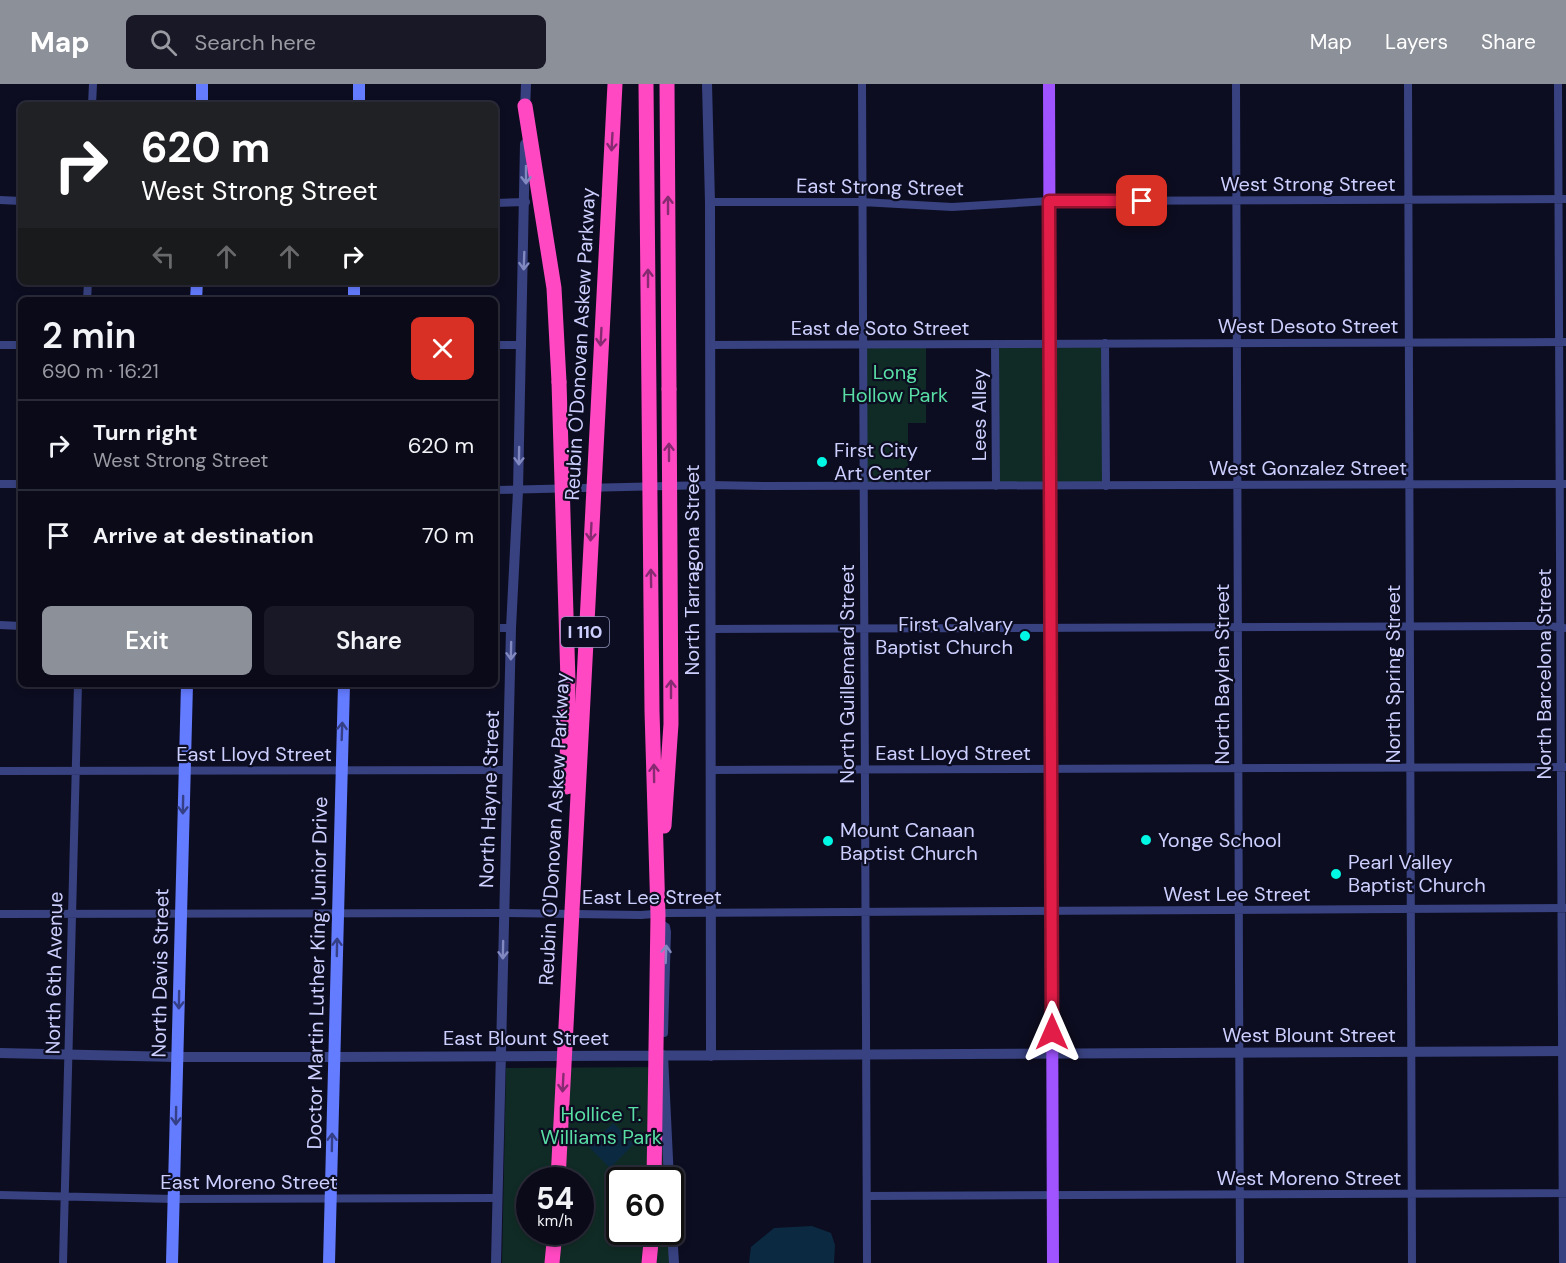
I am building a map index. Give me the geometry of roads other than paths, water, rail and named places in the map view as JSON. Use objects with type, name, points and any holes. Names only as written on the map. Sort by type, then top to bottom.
[{"type":"highway","name":"Reubin O'Donovan Askew Parkway","points":[[559,1167],[615,84]]},
{"type":"highway","points":[[646,84],[652,711],[658,915],[654,1167]]},
{"type":"highway","points":[[658,915],[671,724],[667,84]]},
{"type":"highway","points":[[525,106],[554,288],[559,382],[568,692],[564,906],[567,987]]},
{"type":"highway","points":[[552,1263],[554,1245]]},
{"type":"highway","points":[[649,1263],[651,1245]]},
{"type":"main road","points":[[202,84],[202,102]]},
{"type":"main road","points":[[359,84],[359,102]]},
{"type":"main road","points":[[1049,84],[1053,1263]]},
{"type":"main road","name":"North Davis Street","points":[[172,1263],[187,687]]},
{"type":"main road","name":"Doctor Martin Luther King Junior Drive","points":[[329,1263],[344,687]]},
{"type":"street","points":[[92,102],[93,84]]},
{"type":"street","name":"North Hayne Street","points":[[496,1263],[511,628],[518,490],[526,202],[526,84]]},
{"type":"street","name":"North Tarragona Street","points":[[707,84],[710,202],[711,1056]]},
{"type":"street","name":"North Guillemard Street","points":[[862,84],[867,1263]]},
{"type":"street","name":"North Baylen Street","points":[[1236,84],[1240,1263]]},
{"type":"street","name":"North Spring Street","points":[[1408,84],[1412,1263]]},
{"type":"street","name":"North Barcelona Street","points":[[1558,84],[1562,199],[1563,1263]]},
{"type":"street","name":"West Strong Street","points":[[1049,201],[1562,199]]},
{"type":"street","points":[[0,200],[18,201]]},
{"type":"street","name":"East Strong Street","points":[[710,202],[862,202],[952,207],[1049,201]]},
{"type":"street","points":[[498,203],[526,202]]},
{"type":"street","name":"West Desoto Street","points":[[1050,344],[1562,342]]},
{"type":"street","points":[[1105,343],[1106,486]]},
{"type":"street","name":"Lees Alley","points":[[995,344],[996,486]]},
{"type":"street","name":"East de Soto Street","points":[[710,345],[1050,344]]},
{"type":"street","points":[[0,345],[18,345]]},
{"type":"street","points":[[498,345],[522,345]]},
{"type":"street","points":[[0,484],[18,484]]},
{"type":"street","name":"West Gonzalez Street","points":[[498,490],[710,485],[1563,484]]},
{"type":"street","points":[[0,625],[18,626]]},
{"type":"street","points":[[710,629],[1549,626],[1563,628]]},
{"type":"street","points":[[498,628],[511,628]]},
{"type":"street","name":"North 6th Avenue","points":[[63,1263],[78,687]]},
{"type":"street","name":"East Lloyd Street","points":[[710,770],[1564,767]]},
{"type":"street","name":"East Lloyd Street","points":[[0,771],[508,770]]},
{"type":"street","name":"West Lee Street","points":[[1051,912],[1564,908]]},
{"type":"street","name":"East Lee Street","points":[[0,914],[503,912],[641,915],[666,913],[1051,912]]},
{"type":"street","points":[[641,915],[660,923],[666,927],[667,932],[663,1055],[668,1167]]},
{"type":"street","name":"West Blount Street","points":[[1052,1054],[1564,1051]]},
{"type":"street","name":"East Blount Street","points":[[0,1053],[177,1057],[1052,1054]]},
{"type":"street","name":"West Moreno Street","points":[[1052,1196],[1564,1193]]},
{"type":"street","name":"East Moreno Street","points":[[0,1196],[174,1199],[497,1198]]},
{"type":"street","points":[[867,1196],[1052,1196]]},
{"type":"street","points":[[673,1245],[674,1263]]},
{"type":"water","points":[[613,1123],[634,1144],[611,1167],[589,1147]]},
{"type":"water","points":[[812,1226],[831,1233],[835,1245],[834,1263],[749,1263],[751,1247],[774,1228]]},
{"type":"place","name":"First City Art Center","points":[[822,462]]},
{"type":"place","name":"First Calvary Baptist Church","points":[[1025,636]]},
{"type":"place","name":"Yonge School","points":[[1146,840]]},
{"type":"place","name":"Mount Canaan Baptist Church","points":[[828,841]]},
{"type":"place","name":"Pearl Valley Baptist Church","points":[[1336,874]]},
{"type":"park label","name":"Long Hollow Park","points":[[895,384]]},
{"type":"park label","name":"Hollice T. Williams Park","points":[[601,1126]]}]
